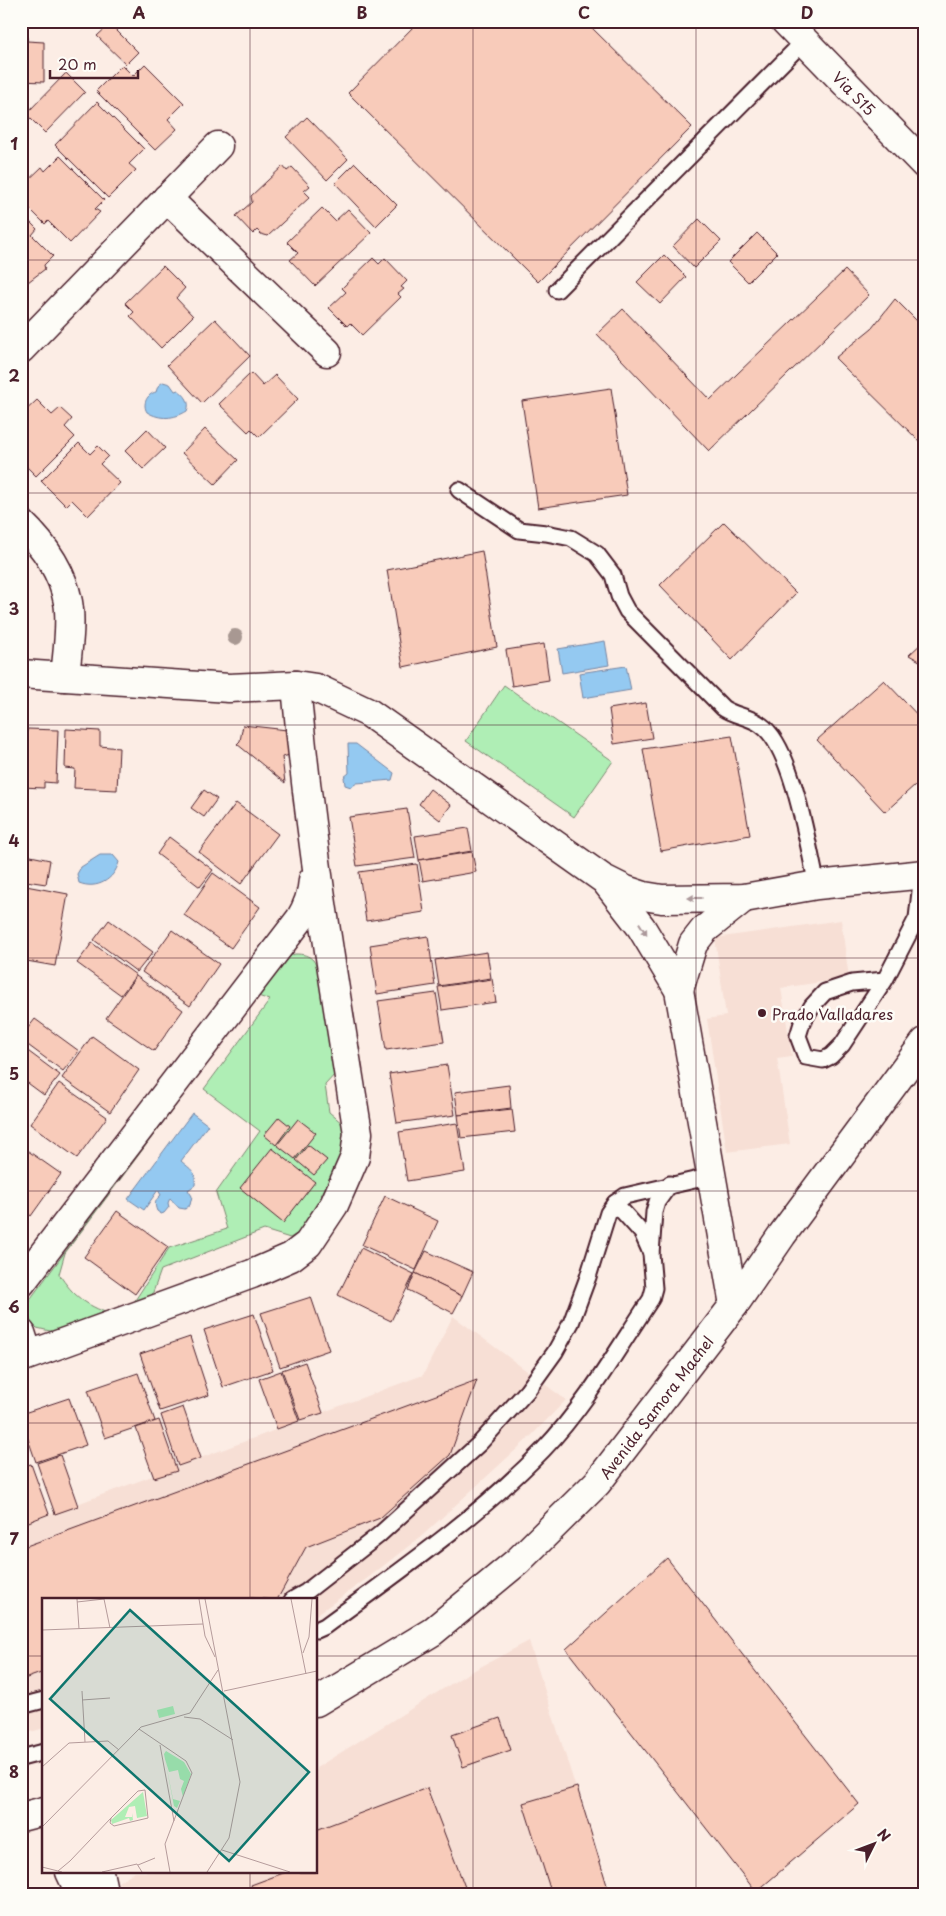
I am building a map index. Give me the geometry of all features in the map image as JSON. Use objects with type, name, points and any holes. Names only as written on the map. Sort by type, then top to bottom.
[{"type":"street","name":"Via S15","points":[[785,21],[925,165]]},
{"type":"street","points":[[21,349],[218,146]]},
{"type":"street","points":[[167,198],[327,352]]},
{"type":"street","points":[[21,523],[34,536],[58,567],[69,603],[65,677]]},
{"type":"street","points":[[21,674],[229,688],[296,685],[316,688],[369,713],[602,878],[626,890],[644,896],[662,899],[744,898],[817,885],[923,874]]},
{"type":"street","points":[[21,1356],[252,1274],[291,1257],[308,1244],[334,1205],[345,1183],[355,1158],[358,1133],[315,861],[302,762],[296,685]]},
{"type":"street","points":[[21,1283],[300,919],[308,906],[313,891],[315,861]]},
{"type":"street","points":[[602,878],[641,926],[679,990],[734,1305]]},
{"type":"street","points":[[679,990],[693,944],[704,930],[744,898]]},
{"type":"street","points":[[281,944],[291,940],[310,942],[325,951],[330,960]]},
{"type":"street","name":"Avenida Samora Machel","points":[[318,1701],[432,1632],[518,1561],[597,1483],[734,1305],[788,1228],[925,1042]]},
{"type":"street","points":[[21,1333],[25,1345],[21,1356]]},
{"type":"street","points":[[71,1874],[81,1895]]},
{"type":"street","points":[[99,1874],[104,1895]]},
{"type":"lane","points":[[557,290],[804,41]]},
{"type":"lane","points":[[459,490],[519,530],[571,538],[596,554],[613,575],[619,596],[627,611],[722,708],[731,714],[762,725],[778,744],[788,768],[801,814],[817,885]]},
{"type":"lane","points":[[885,980],[852,983],[825,992],[812,1006],[802,1023],[798,1036],[806,1057],[823,1060],[831,1056],[842,1045],[885,980],[917,918],[923,874]]},
{"type":"lane","points":[[296,1598],[306,1592],[378,1535],[480,1443],[527,1391],[555,1352],[571,1324],[608,1213],[615,1203],[625,1196],[670,1184],[712,1176]]},
{"type":"lane","points":[[318,1629],[325,1626],[428,1550],[492,1498],[543,1449],[580,1406],[651,1299],[654,1288],[651,1254],[654,1212],[657,1202],[670,1184]]},
{"type":"lane","points":[[615,1203],[642,1233],[651,1254]]},
{"type":"lane","points":[[21,1706],[42,1701]]},
{"type":"lane","points":[[21,1758],[42,1753]]},
{"type":"shaded area","name":"Prado Valladares","points":[[841,920],[849,978],[781,988],[792,1056],[777,1058],[790,1144],[727,1152],[707,1019],[726,1016],[715,938]]},
{"type":"shaded area","points":[[453,1316],[566,1400],[532,1435],[424,1534],[318,1614],[318,1598],[42,1598],[42,1729],[21,1735],[21,1525],[423,1375]]},
{"type":"shaded area","points":[[529,1641],[610,1895],[123,1895],[118,1882],[131,1874],[318,1874],[318,1767],[467,1674]]},
{"type":"green space","points":[[504,685],[613,761],[574,817],[466,741]]},
{"type":"green space","points":[[295,954],[305,955],[313,960],[320,979],[336,1073],[325,1085],[329,1112],[343,1124],[343,1154],[303,1230],[290,1238],[264,1230],[161,1270],[151,1298],[132,1305],[169,1248],[227,1229],[216,1193],[260,1131],[204,1089],[270,1000],[258,996],[65,1253],[59,1274],[64,1282],[81,1299],[110,1314],[54,1332],[37,1328],[31,1322],[27,1312],[31,1298],[281,960]]},
{"type":"water","points":[[163,382],[170,384],[175,391],[178,390],[185,396],[188,402],[187,411],[177,416],[167,417],[152,415],[147,412],[146,400],[156,392],[158,386]]},
{"type":"water","points":[[605,641],[609,665],[562,673],[558,649]]},
{"type":"water","points":[[626,666],[631,690],[583,698],[579,673]]},
{"type":"water","points":[[348,744],[356,744],[394,773],[392,780],[357,783],[351,787],[345,785],[344,777],[349,773]]},
{"type":"water","points":[[100,855],[113,855],[119,862],[113,874],[104,882],[98,884],[86,885],[79,883],[77,874],[81,867]]},
{"type":"water","points":[[192,1113],[208,1125],[181,1161],[195,1176],[195,1185],[188,1190],[192,1196],[190,1205],[185,1209],[179,1208],[170,1198],[169,1207],[161,1214],[157,1211],[156,1206],[156,1200],[161,1195],[158,1190],[144,1210],[128,1199]]},
{"type":"building","points":[[419,21],[585,21],[692,127],[538,282],[348,93]]},
{"type":"building","points":[[21,24],[27,24],[27,41],[44,42],[44,82],[21,81]]},
{"type":"building","points":[[110,24],[138,52],[126,64],[97,36]]},
{"type":"building","points":[[145,64],[184,103],[168,119],[177,129],[155,150],[96,91],[122,65],[133,76]]},
{"type":"building","points":[[66,73],[85,92],[45,133],[26,114]]},
{"type":"building","points":[[97,102],[144,149],[129,164],[136,170],[108,198],[55,145]]},
{"type":"building","points":[[307,117],[348,159],[327,180],[286,137]]},
{"type":"building","points":[[60,156],[104,200],[95,209],[100,212],[70,243],[48,221],[45,224],[21,200],[21,197],[27,192],[21,187],[42,167],[45,171]]},
{"type":"building","points":[[355,163],[397,205],[376,226],[335,183]]},
{"type":"building","points":[[283,166],[287,171],[292,167],[310,186],[304,191],[310,197],[268,236],[261,234],[257,230],[253,234],[236,216],[252,202],[251,196]]},
{"type":"building","points":[[322,208],[335,221],[348,209],[371,233],[315,286],[290,260],[298,253],[287,242]]},
{"type":"building","points":[[21,213],[37,229],[32,235],[53,256],[44,265],[45,269],[28,282],[21,283]]},
{"type":"building","points":[[699,219],[721,241],[694,268],[673,246]]},
{"type":"building","points":[[757,233],[777,253],[748,282],[728,262]]},
{"type":"building","points":[[664,255],[686,277],[660,304],[637,282]]},
{"type":"building","points":[[373,258],[379,264],[385,258],[407,281],[401,287],[404,289],[398,294],[401,297],[362,335],[350,323],[347,326],[329,308],[346,292],[342,288]]},
{"type":"building","points":[[163,266],[185,288],[176,298],[193,316],[161,348],[130,316],[134,312],[125,303]]},
{"type":"building","points":[[845,270],[869,295],[709,451],[597,334],[623,309],[710,400]]},
{"type":"building","points":[[895,299],[925,329],[925,447],[835,358],[872,328]]},
{"type":"building","points":[[215,319],[250,356],[202,403],[167,365]]},
{"type":"building","points":[[251,373],[263,386],[275,375],[298,399],[259,437],[251,429],[248,432],[219,404]]},
{"type":"building","points":[[611,388],[627,495],[538,508],[522,401]]},
{"type":"building","points":[[37,400],[52,415],[60,408],[72,419],[65,427],[75,437],[36,476],[21,461],[21,415]]},
{"type":"building","points":[[147,429],[165,448],[143,469],[125,451]]},
{"type":"building","points":[[205,429],[238,460],[215,484],[182,453]]},
{"type":"building","points":[[79,443],[90,454],[98,446],[108,456],[100,464],[120,483],[88,516],[72,500],[66,506],[41,481]]},
{"type":"building","points":[[724,522],[796,593],[732,660],[660,585]]},
{"type":"building","points":[[482,551],[497,647],[403,667],[387,570]]},
{"type":"building","points":[[925,640],[925,664],[909,655]]},
{"type":"building","points":[[544,644],[549,680],[512,686],[506,650]]},
{"type":"building","points":[[884,680],[925,723],[925,776],[885,812],[817,740]]},
{"type":"building","points":[[646,703],[652,738],[614,744],[609,709]]},
{"type":"building","points":[[243,725],[287,730],[290,755],[282,757],[285,783],[237,744],[240,741]]},
{"type":"building","points":[[27,729],[58,730],[56,783],[44,782],[44,788],[21,787],[21,744],[26,744]]},
{"type":"building","points":[[66,729],[100,731],[100,746],[119,748],[117,790],[74,788],[75,769],[65,768]]},
{"type":"building","points":[[732,736],[750,835],[661,851],[643,749]]},
{"type":"building","points":[[430,789],[451,805],[440,820],[419,804]]},
{"type":"building","points":[[204,790],[217,799],[204,817],[191,808]]},
{"type":"building","points":[[236,803],[278,834],[241,884],[199,852]]},
{"type":"building","points":[[407,809],[415,858],[357,866],[349,817]]},
{"type":"building","points":[[468,828],[472,851],[419,860],[415,836]]},
{"type":"building","points":[[169,837],[213,870],[200,887],[157,854]]},
{"type":"building","points":[[472,852],[476,872],[423,881],[419,860]]},
{"type":"building","points":[[21,854],[50,860],[46,884],[26,881],[26,886],[68,894],[55,966],[21,960]]},
{"type":"building","points":[[417,864],[424,912],[366,921],[359,872]]},
{"type":"building","points":[[213,873],[260,907],[231,948],[184,915]]},
{"type":"building","points":[[109,920],[153,952],[137,972],[94,940]]},
{"type":"building","points":[[172,930],[219,964],[190,1006],[142,972]]},
{"type":"building","points":[[428,936],[435,985],[377,994],[370,945]]},
{"type":"building","points":[[92,943],[136,975],[121,995],[77,963]]},
{"type":"building","points":[[487,952],[491,978],[439,986],[435,960]]},
{"type":"building","points":[[136,976],[183,1010],[154,1051],[106,1018]]},
{"type":"building","points":[[492,979],[496,1002],[442,1010],[438,987]]},
{"type":"building","points":[[436,993],[444,1042],[386,1050],[378,1001]]},
{"type":"building","points":[[35,1019],[79,1051],[63,1071],[21,1040],[21,1037]]},
{"type":"building","points":[[92,1036],[139,1070],[110,1112],[62,1078]]},
{"type":"building","points":[[21,1046],[60,1075],[44,1095],[21,1078]]},
{"type":"building","points":[[447,1065],[455,1115],[397,1123],[389,1074]]},
{"type":"building","points":[[59,1083],[107,1117],[77,1158],[30,1124]]},
{"type":"building","points":[[509,1085],[511,1108],[458,1115],[455,1092]]},
{"type":"building","points":[[512,1109],[515,1132],[461,1138],[458,1115]]},
{"type":"building","points":[[279,1117],[290,1126],[276,1145],[264,1135]]},
{"type":"building","points":[[298,1119],[316,1133],[295,1159],[277,1145]]},
{"type":"building","points":[[457,1123],[465,1172],[407,1181],[399,1132]]},
{"type":"building","points":[[308,1145],[327,1160],[314,1175],[296,1160]]},
{"type":"building","points":[[21,1146],[61,1174],[31,1216],[21,1208]]},
{"type":"building","points":[[272,1148],[315,1182],[283,1223],[240,1188]]},
{"type":"building","points":[[385,1196],[438,1221],[416,1270],[362,1245]]},
{"type":"building","points":[[117,1211],[168,1247],[135,1294],[84,1257]]},
{"type":"building","points":[[21,1217],[28,1222],[21,1231]]},
{"type":"building","points":[[361,1248],[414,1274],[391,1321],[338,1295]]},
{"type":"building","points":[[426,1251],[473,1272],[462,1296],[415,1273]]},
{"type":"building","points":[[415,1273],[462,1296],[453,1313],[408,1290]]},
{"type":"building","points":[[311,1297],[329,1350],[280,1367],[261,1313]]},
{"type":"building","points":[[254,1314],[273,1370],[223,1387],[204,1330]]},
{"type":"building","points":[[190,1337],[209,1395],[160,1411],[140,1354]]},
{"type":"building","points":[[305,1362],[323,1413],[300,1420],[282,1370]]},
{"type":"building","points":[[281,1371],[299,1421],[277,1429],[259,1379]]},
{"type":"building","points":[[138,1373],[155,1421],[105,1438],[88,1390]]},
{"type":"building","points":[[477,1380],[450,1455],[380,1518],[306,1547],[278,1598],[42,1598],[42,1673],[21,1680],[21,1548]]},
{"type":"building","points":[[69,1398],[86,1445],[36,1462],[21,1414]]},
{"type":"building","points":[[183,1407],[201,1458],[178,1466],[161,1415]]},
{"type":"building","points":[[159,1420],[177,1471],[154,1478],[136,1428]]},
{"type":"building","points":[[21,1446],[27,1462],[21,1464]]},
{"type":"building","points":[[60,1455],[78,1506],[55,1514],[37,1463]]},
{"type":"building","points":[[31,1464],[49,1514],[26,1523],[21,1509],[21,1467]]},
{"type":"building","points":[[667,1558],[859,1804],[756,1892],[566,1649]]},
{"type":"building","points":[[500,1718],[511,1750],[463,1767],[452,1735]]},
{"type":"building","points":[[577,1787],[610,1895],[552,1895],[523,1803]]},
{"type":"building","points":[[427,1788],[468,1895],[254,1895],[251,1885],[281,1874],[318,1874],[318,1829]]},
{"type":"place","name":"Prado Valladares","points":[[762,1013]]}]
